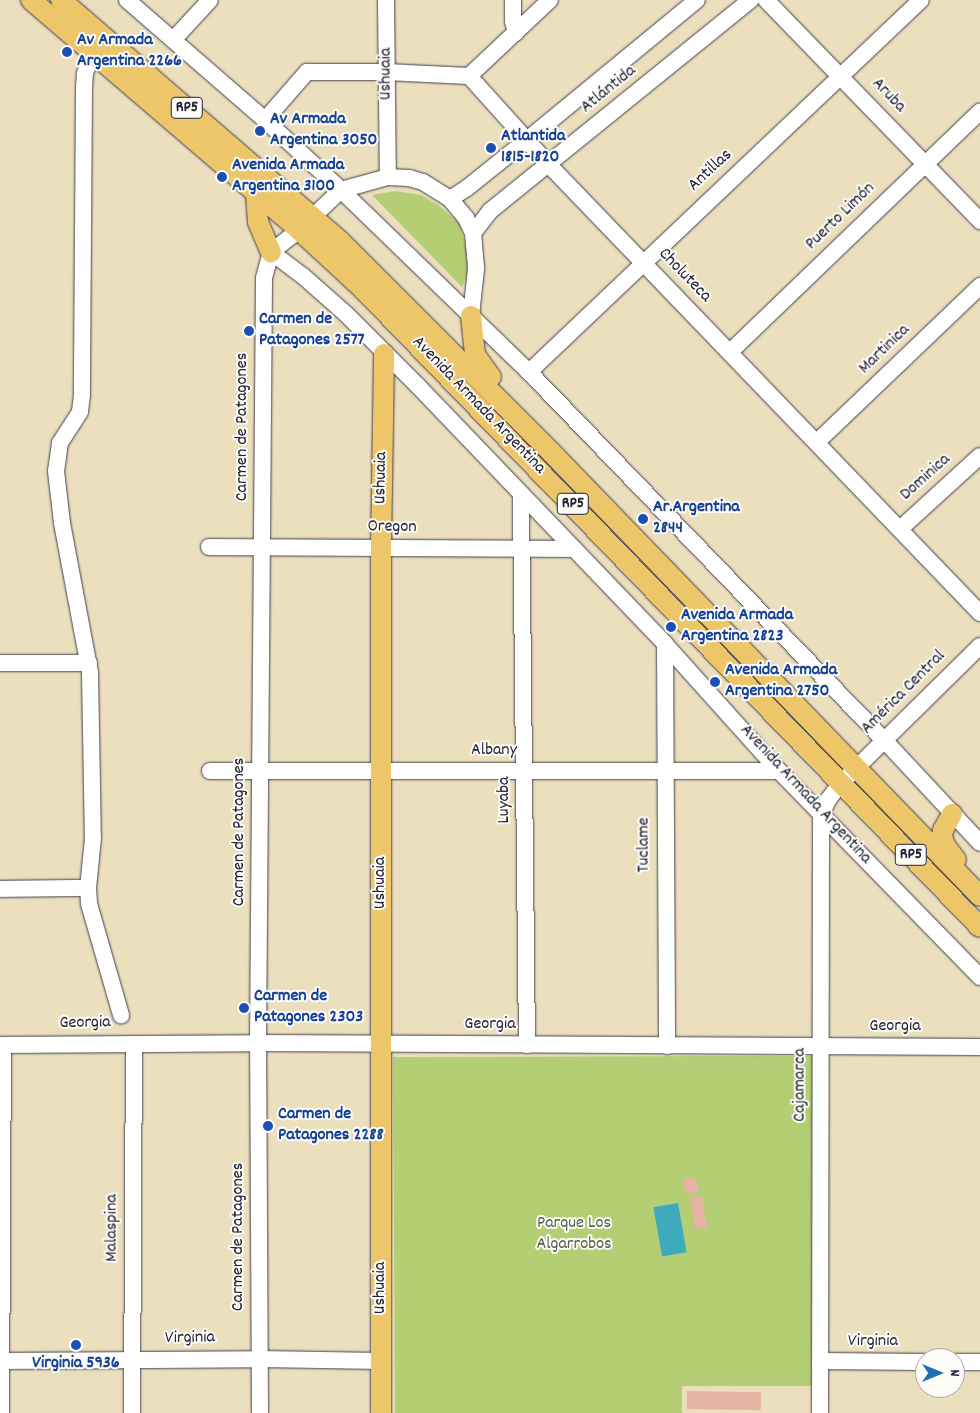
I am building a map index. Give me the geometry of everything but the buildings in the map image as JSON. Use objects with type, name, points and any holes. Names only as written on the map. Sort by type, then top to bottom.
[{"type":"main road","name":"Avenida Armada Argentina","points":[[31,0],[256,194],[339,240],[551,452],[980,896]]},
{"type":"main road","name":"Avenida Armada Argentina","points":[[61,0],[306,223],[364,290],[980,927]]},
{"type":"main road","points":[[256,194],[258,222],[271,252]]},
{"type":"main road","points":[[472,316],[475,355],[479,363],[539,431],[551,452]]},
{"type":"main road","name":"Ushuaia","points":[[381,1413],[381,548],[384,354]]},
{"type":"main road","points":[[952,814],[943,830],[942,838],[946,847],[980,888]]},
{"type":"street","points":[[127,0],[265,120],[341,190],[529,372],[885,741],[980,843]]},
{"type":"street","points":[[173,40],[210,0]]},
{"type":"street","name":"Ushuaia","points":[[386,0],[388,178]]},
{"type":"street","points":[[513,0],[513,21],[516,34]]},
{"type":"street","points":[[265,120],[301,77],[314,71],[470,76],[550,0]]},
{"type":"street","name":"Atlántida","points":[[450,198],[467,188],[698,0]]},
{"type":"street","name":"Atlántida","points":[[473,233],[485,216],[751,0]]},
{"type":"street","name":"Aruba","points":[[766,0],[980,221]]},
{"type":"street","name":"Antillas","points":[[529,372],[921,0]]},
{"type":"street","points":[[92,54],[85,73],[82,395],[80,412],[60,443],[56,471],[62,522],[89,663],[93,838],[88,888],[89,904],[121,1014]]},
{"type":"street","name":"Choluteca","points":[[470,76],[549,165],[980,613]]},
{"type":"street","name":"Puerto Limón","points":[[730,352],[980,111]]},
{"type":"street","points":[[271,252],[341,190],[388,178],[409,178],[423,182],[450,198],[466,218],[473,233],[476,269],[472,316]]},
{"type":"street","name":"Avenida Armada Argentina","points":[[271,252],[303,276],[339,308],[522,494],[665,644],[779,771],[980,977]]},
{"type":"street","name":"Carmen de Patagones","points":[[260,1413],[258,1043],[264,278],[271,252]]},
{"type":"street","name":"Martinica","points":[[817,442],[980,286]]},
{"type":"street","name":"Dominica","points":[[900,529],[980,456]]},
{"type":"street","name":"Luyaba","points":[[522,494],[527,1045]]},
{"type":"street","name":"Oregon","points":[[209,547],[574,549]]},
{"type":"street","name":"Tuclame","points":[[665,644],[666,1046]]},
{"type":"street","name":"América Central","points":[[856,768],[980,646]]},
{"type":"street","points":[[0,663],[89,663]]},
{"type":"street","name":"Cajamarca","points":[[820,1413],[821,815],[828,800],[856,768]]},
{"type":"street","name":"Albany","points":[[210,771],[779,771]]},
{"type":"street","points":[[0,889],[88,888]]},
{"type":"street","name":"Georgia","points":[[2,1045],[258,1043],[980,1047]]},
{"type":"street","name":"Malaspina","points":[[132,1413],[134,1044]]},
{"type":"street","points":[[1,1413],[2,1045]]},
{"type":"street","name":"Virginia","points":[[1,1361],[260,1359],[381,1361]]},
{"type":"street","name":"Virginia","points":[[820,1362],[915,1362]]},
{"type":"street","points":[[965,1362],[980,1362]]},
{"type":"green space","points":[[396,191],[421,195],[438,205],[459,223],[467,249],[469,271],[462,287],[372,195]]},
{"type":"green space","name":"Parque Los Algarrobos","points":[[815,1056],[816,1386],[682,1386],[682,1413],[395,1413],[393,1057]]},
{"type":"water","points":[[678,1203],[687,1252],[662,1257],[653,1207]]},
{"type":"place","name":"Av Armada Argentina 2266","points":[[67,52]]},
{"type":"place","name":"Av Armada Argentina 3050","points":[[260,131]]},
{"type":"place","name":"Atlantida 1815-1820","points":[[491,148]]},
{"type":"place","name":"Avenida Armada Argentina 3100","points":[[222,177]]},
{"type":"place","name":"Carmen de Patagones 2577","points":[[249,331]]},
{"type":"place","name":"Ar.Argentina 2844","points":[[643,519]]},
{"type":"place","name":"Avenida Armada Argentina 2823","points":[[671,627]]},
{"type":"place","name":"Avenida Armada Argentina 2750","points":[[715,682]]},
{"type":"place","name":"Carmen de Patagones 2303","points":[[244,1008]]},
{"type":"place","name":"Carmen de Patagones 2288","points":[[268,1126]]},
{"type":"place","name":"Virginia 5936","points":[[76,1345]]}]
